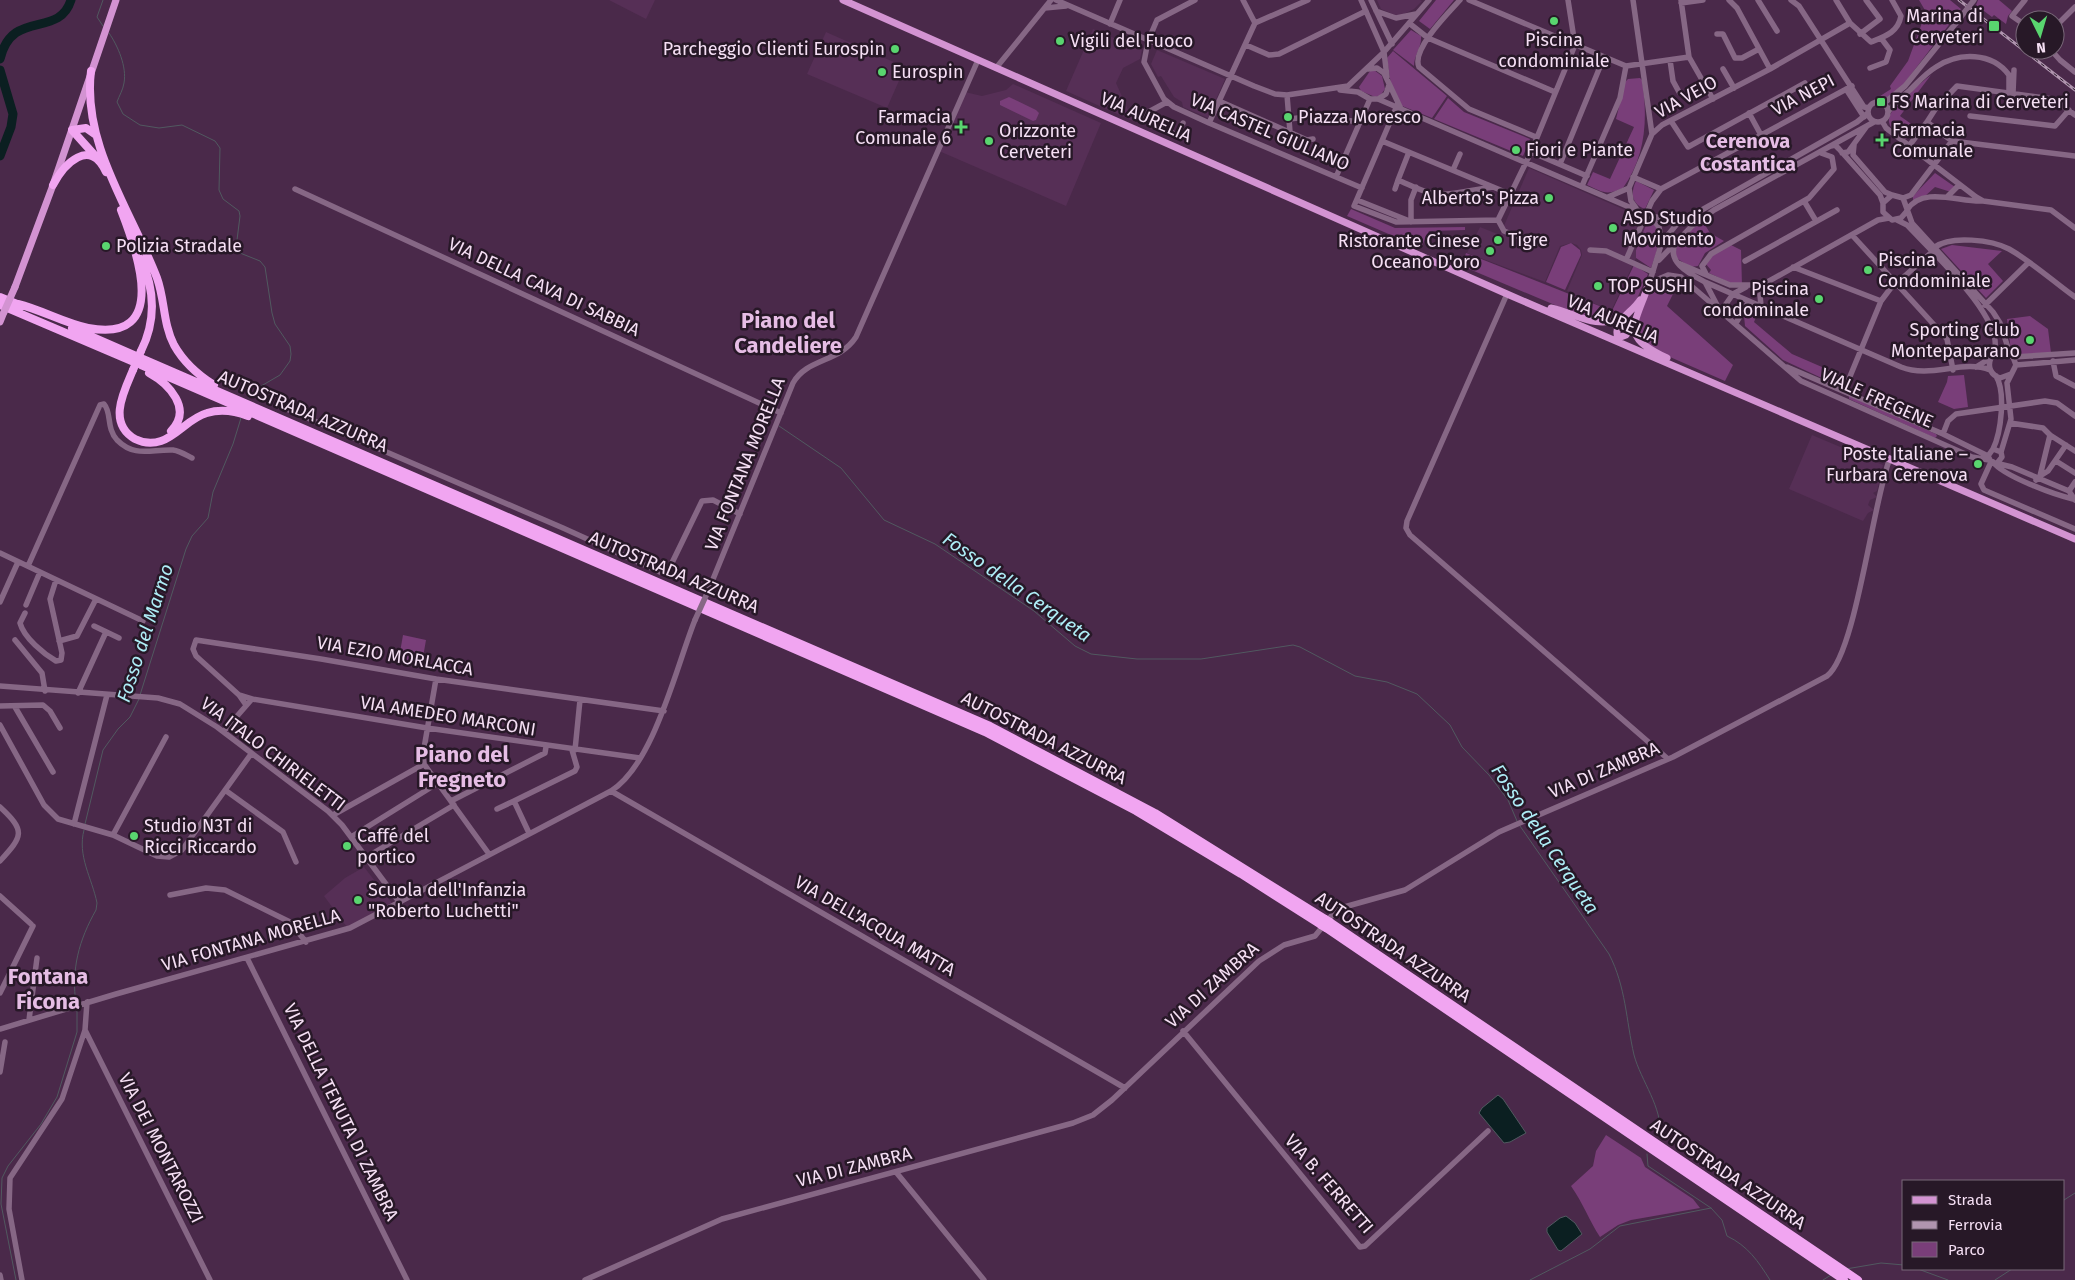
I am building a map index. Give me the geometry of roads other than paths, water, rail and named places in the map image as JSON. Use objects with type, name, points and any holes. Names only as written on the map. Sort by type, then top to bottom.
[{"type":"highway","points":[[92,71],[89,96],[96,135],[159,285],[168,331],[178,352],[187,363],[206,379],[245,407],[286,432],[304,431]]},
{"type":"highway","points":[[72,130],[86,128],[96,135]]},
{"type":"highway","points":[[72,130],[102,165],[149,280],[152,302],[149,329],[138,363],[121,399],[119,412],[122,426],[135,439],[149,442],[162,440],[197,417],[210,412],[245,407],[304,431]]},
{"type":"highway","points":[[53,184],[65,165],[75,157],[90,157],[102,165]]},
{"type":"highway","points":[[18,304],[87,328],[106,329],[124,325],[137,313],[142,298],[141,277],[135,246]]},
{"type":"highway","points":[[2,309],[138,363],[164,383],[178,401],[180,413],[172,431],[162,438],[151,440],[137,437],[129,431],[124,423],[122,402],[138,363],[152,329],[155,309],[154,291],[144,253]]},
{"type":"highway","name":"AUTOSTRADA AZZURRA","points":[[0,297],[138,363],[245,407]]},
{"type":"highway","name":"AUTOSTRADA AZZURRA","points":[[304,431],[985,732],[1143,815],[1325,923],[1831,1266],[1844,1277],[1858,1280]]},
{"type":"main road","points":[[0,322],[2,309],[15,287],[53,184],[92,71],[106,23],[116,0]]},
{"type":"main road","name":"VIA AURELIA","points":[[843,0],[1438,262],[1506,294],[2075,538]]},
{"type":"main road","name":"VIA AURELIA","points":[[1438,262],[1551,308],[1774,408]]},
{"type":"main road","points":[[1551,308],[1595,323],[1610,322],[1622,318],[1633,310],[1648,285]]},
{"type":"main road","points":[[1648,285],[1635,322],[1634,333],[1640,343],[1672,361]]},
{"type":"main road","points":[[1527,302],[1618,338],[1691,374]]},
{"type":"main road","points":[[1618,338],[1616,328],[1622,318]]},
{"type":"main road","points":[[1618,338],[1626,334],[1635,322]]},
{"type":"street","points":[[996,68],[1051,0]]},
{"type":"street","points":[[1056,0],[1231,77],[1276,94],[1287,95],[1348,86],[1392,44],[1429,0]]},
{"type":"street","points":[[1110,24],[1120,0]]},
{"type":"street","points":[[1148,40],[1157,20],[1183,3],[1195,0]]},
{"type":"street","points":[[1243,0],[1255,23]]},
{"type":"street","points":[[1209,123],[1255,23],[1308,0]]},
{"type":"street","points":[[1361,0],[1384,52],[1389,85],[1399,109]]},
{"type":"street","points":[[1371,0],[1392,44]]},
{"type":"street","points":[[1460,0],[1428,38],[1417,56],[1416,62],[1419,67],[1469,109],[1536,138]]},
{"type":"street","points":[[1469,0],[1626,66],[1689,58]]},
{"type":"street","points":[[1498,220],[1531,152],[1575,45],[1568,0]]},
{"type":"street","points":[[1633,0],[1652,134]]},
{"type":"street","points":[[1703,0],[1681,2],[1689,58],[1713,99]]},
{"type":"street","points":[[1729,0],[1738,8],[1770,70]]},
{"type":"street","points":[[1758,0],[1763,5],[1777,31]]},
{"type":"street","points":[[1791,0],[1800,3],[1821,41],[1852,86],[1871,123]]},
{"type":"street","points":[[1836,0],[1850,23],[1871,42],[1892,33],[1899,26],[1901,16],[1892,0]]},
{"type":"street","points":[[1860,34],[1880,19],[1866,0]]},
{"type":"street","points":[[1648,285],[1662,242],[1670,230],[1680,221],[1826,140],[1867,113],[1873,104],[1883,104],[1904,86],[1974,0]]},
{"type":"street","points":[[2017,10],[2025,0]]},
{"type":"street","points":[[1044,8],[1066,3]]},
{"type":"street","points":[[2065,18],[2075,8]]},
{"type":"street","points":[[1246,45],[1269,55],[1279,54],[1366,11]]},
{"type":"street","points":[[1376,11],[1396,18],[1416,14]]},
{"type":"street","points":[[1409,23],[1428,38],[1555,92]]},
{"type":"street","name":"VIA VEIO","points":[[1629,188],[1652,134],[1672,121],[1770,70],[1850,23]]},
{"type":"street","points":[[1717,34],[1723,34],[1735,58],[1742,58],[1759,49]]},
{"type":"street","points":[[1870,68],[1886,62],[1888,57],[1890,50],[1881,38]]},
{"type":"street","name":"VIA CASTEL GIULIANO","points":[[1148,40],[1144,62],[1167,102],[1209,123],[1362,188]]},
{"type":"street","points":[[1560,164],[1604,57]]},
{"type":"street","points":[[1882,122],[1901,97],[1935,68],[1947,61],[1967,57],[1982,58],[1998,64],[2009,75],[2011,93]]},
{"type":"street","name":"VIA FONTANA MORELLA","points":[[0,1029],[72,1006],[306,942],[356,926],[611,791],[629,776],[664,711],[680,659],[695,620],[781,413],[800,373],[841,354],[856,337],[978,60]]},
{"type":"street","points":[[1670,60],[1673,81],[1679,92]]},
{"type":"street","points":[[2060,60],[2075,72]]},
{"type":"street","points":[[1582,186],[1620,98],[1626,66]]},
{"type":"street","points":[[1367,69],[1381,70],[1387,77]]},
{"type":"street","name":"VIA VEIO","points":[[1723,69],[1734,88]]},
{"type":"street","points":[[2011,93],[2014,70]]},
{"type":"street","points":[[1357,79],[1358,92]]},
{"type":"street","points":[[1672,121],[1688,146],[1805,83]]},
{"type":"street","points":[[1378,99],[1386,94],[1389,85]]},
{"type":"street","name":"VIA NEPI","points":[[1626,260],[1648,215],[1652,201],[1661,189],[1852,86]]},
{"type":"street","points":[[1901,97],[1904,86]]},
{"type":"street","points":[[1909,146],[1954,87],[2053,99],[2075,115]]},
{"type":"street","points":[[1846,89],[1867,113]]},
{"type":"street","points":[[1330,90],[1358,92],[1370,99],[1378,99],[1648,215],[1680,221],[1684,225],[1685,232]]},
{"type":"street","points":[[1287,95],[1290,132]]},
{"type":"street","points":[[1336,177],[1370,99]]},
{"type":"street","points":[[1219,101],[1307,140],[1313,139]]},
{"type":"street","name":"VIA CASTEL GIULIANO","points":[[1167,102],[1141,116],[1141,118],[1177,135],[1183,123]]},
{"type":"street","points":[[1883,104],[1888,112]]},
{"type":"street","points":[[1399,109],[1382,141],[1354,206],[1389,221],[1498,220]]},
{"type":"street","points":[[1970,116],[2055,126],[2068,110]]},
{"type":"street","points":[[1749,113],[1761,135]]},
{"type":"street","points":[[1289,119],[1307,117]]},
{"type":"street","points":[[1329,121],[1336,119],[1360,122]]},
{"type":"street","points":[[1654,269],[1685,232],[1714,210],[1819,154],[1871,123],[1882,122]]},
{"type":"street","points":[[1882,122],[1887,130],[1983,201]]},
{"type":"street","points":[[1927,122],[1952,141],[2075,156]]},
{"type":"street","points":[[1842,153],[1847,153],[1871,123]]},
{"type":"street","points":[[1826,140],[1832,141],[1830,146]]},
{"type":"street","points":[[1382,141],[1510,194]]},
{"type":"street","points":[[1854,144],[1853,155],[1885,192],[1903,198],[1911,195],[1952,141]]},
{"type":"street","points":[[1830,146],[1835,145],[1880,195],[1883,210],[1878,220]]},
{"type":"street","points":[[1395,189],[1409,152]]},
{"type":"street","points":[[1531,152],[1587,176]]},
{"type":"street","points":[[1707,275],[1702,266],[1710,254],[1812,195],[1834,169],[1832,159],[1826,153],[1819,154]]},
{"type":"street","points":[[1453,170],[1460,154]]},
{"type":"street","points":[[1832,159],[1848,161]]},
{"type":"street","points":[[1633,177],[1661,189]]},
{"type":"street","points":[[1398,180],[1431,193],[1447,194],[1495,187]]},
{"type":"street","points":[[1947,197],[1959,185]]},
{"type":"street","points":[[1411,222],[1411,202],[1416,187]]},
{"type":"street","points":[[1607,197],[1629,188],[1630,197],[1637,210]]},
{"type":"street","name":"VIA DELLA CAVA DI SABBIA","points":[[294,189],[781,413]]},
{"type":"street","points":[[1883,203],[1892,195]]},
{"type":"street","points":[[1897,220],[1904,216],[1913,204],[1926,198],[1947,197],[2050,210],[2075,228]]},
{"type":"street","points":[[1903,198],[1906,201],[1911,221],[1981,308],[1994,333],[1997,344],[1992,356],[1990,370]]},
{"type":"street","points":[[1357,200],[1411,222]]},
{"type":"street","points":[[1804,201],[1816,221]]},
{"type":"street","points":[[1745,261],[1837,210]]},
{"type":"street","points":[[1883,210],[1889,218]]},
{"type":"street","points":[[1648,215],[1658,227],[1662,242],[1671,247]]},
{"type":"street","points":[[1677,262],[1730,285],[1762,285],[1878,220],[1889,218],[1905,224],[1987,303],[2000,323],[2016,365],[2007,383],[2010,423],[2001,452],[2002,457],[1992,460]]},
{"type":"street","points":[[1498,220],[1504,231],[1536,244]]},
{"type":"street","points":[[1852,235],[1948,341],[1953,370]]},
{"type":"street","points":[[1844,391],[1880,301],[1933,250],[1951,240],[1976,241],[2005,247],[2075,297]]},
{"type":"street","points":[[1676,242],[1673,251],[1682,269],[1705,282],[1860,350],[1914,372],[1974,368],[1990,370],[1996,376],[1999,383],[2001,425],[1993,449],[1992,460],[1981,484],[1984,490],[2075,529]]},
{"type":"street","points":[[1590,250],[1604,250],[1626,260],[1654,269]]},
{"type":"street","points":[[1981,308],[2028,263]]},
{"type":"street","points":[[1793,267],[1880,301]]},
{"type":"street","name":"VIALE FREGENE","points":[[1648,285],[1664,276],[1679,277],[1736,323],[1801,381],[1972,457],[1992,460],[2001,470],[2074,500]]},
{"type":"street","points":[[1705,282],[1708,292],[1721,311],[1733,294],[1748,286]]},
{"type":"street","points":[[1761,306],[1760,295],[1762,285]]},
{"type":"street","points":[[1506,294],[1407,521],[1406,528],[1410,535],[1668,759]]},
{"type":"street","points":[[1736,323],[1749,301]]},
{"type":"street","points":[[1974,368],[2002,351],[2012,355],[2075,353]]},
{"type":"street","points":[[2016,365],[2075,360]]},
{"type":"street","points":[[2053,361],[2056,376],[2075,386]]},
{"type":"street","name":"VIALE FREGENE","points":[[1785,366],[1943,434],[1992,460],[2038,477],[2069,492],[2074,500]]},
{"type":"street","points":[[1996,376],[2004,378],[2012,374]]},
{"type":"street","points":[[1943,434],[1948,421],[1954,415],[2001,407],[2050,401],[2059,404],[2075,416]]},
{"type":"street","points":[[28,566],[100,404],[105,404],[107,407],[111,431],[128,448],[144,453],[174,450],[192,458]]},
{"type":"street","points":[[282,407],[563,528],[660,572],[669,569],[702,501],[713,500],[740,514]]},
{"type":"street","points":[[2010,423],[2038,426],[2075,451]]},
{"type":"street","points":[[2033,484],[2038,477],[2050,435]]},
{"type":"street","points":[[2038,477],[2047,472],[2066,445]]},
{"type":"street","points":[[1993,449],[2001,452]]},
{"type":"street","name":"VIA DI ZAMBRA","points":[[585,1280],[718,1220],[773,1203],[896,1172],[1079,1122],[1099,1111],[1267,955],[1284,945],[1315,936],[1337,909],[1404,890],[1518,824],[1668,759],[1808,687],[1834,670],[1852,618],[1882,482],[1890,458]]},
{"type":"street","points":[[2056,461],[2075,473]]},
{"type":"street","points":[[2069,492],[2075,482]]},
{"type":"street","points":[[0,553],[143,621]]},
{"type":"street","points":[[0,602],[18,562]]},
{"type":"street","points":[[26,604],[40,572]]},
{"type":"street","points":[[25,613],[21,622],[21,628],[44,654],[58,661],[61,660],[62,655],[50,599],[56,580]]},
{"type":"street","points":[[59,641],[72,639],[77,635],[96,598]]},
{"type":"street","points":[[94,626],[119,638]]},
{"type":"street","points":[[78,693],[106,632]]},
{"type":"street","points":[[15,640],[43,674],[45,691]]},
{"type":"street","name":"VIA EZIO MORLACCA","points":[[239,694],[196,656],[193,649],[196,640],[275,651],[436,679],[664,711]]},
{"type":"street","points":[[436,679],[427,728],[424,764],[489,854]]},
{"type":"street","name":"VIA ITALO CHIRIELETTI","points":[[0,686],[128,696],[180,704],[224,732],[333,815],[400,903]]},
{"type":"street","points":[[239,694],[246,705]]},
{"type":"street","name":"VIA AMEDEO MARCONI","points":[[239,694],[252,699],[427,728],[640,758]]},
{"type":"street","points":[[77,825],[107,695]]},
{"type":"street","points":[[224,732],[252,699]]},
{"type":"street","points":[[497,809],[575,771],[573,750],[580,700]]},
{"type":"street","points":[[0,706],[38,705],[46,707],[60,728]]},
{"type":"street","points":[[16,707],[53,772]]},
{"type":"street","points":[[0,725],[47,809],[58,819],[113,835],[156,856],[167,857],[176,854],[184,847],[251,754]]},
{"type":"street","points":[[113,835],[166,737]]},
{"type":"street","points":[[365,858],[452,803],[545,753],[546,746]]},
{"type":"street","points":[[333,815],[424,764]]},
{"type":"street","points":[[350,837],[438,783]]},
{"type":"street","points":[[225,790],[283,832],[296,862]]},
{"type":"street","name":"VIA DELL'ACQUA MATTA","points":[[611,791],[1124,1088]]},
{"type":"street","points":[[514,801],[529,833]]},
{"type":"street","points":[[0,808],[16,824],[19,834],[17,842],[0,861]]},
{"type":"street","points":[[170,895],[206,888],[225,890],[290,922],[306,942]]},
{"type":"street","points":[[0,896],[32,925],[1,989]]},
{"type":"street","points":[[29,1020],[37,958]]},
{"type":"street","name":"VIA DELLA TENUTA DI ZAMBRA","points":[[247,958],[407,1280]]},
{"type":"street","points":[[22,1280],[9,1209],[10,1178],[17,1164],[61,1102],[85,1030],[85,1003]]},
{"type":"street","name":"VIA DEI MONTAROZZI","points":[[85,1030],[210,1280]]},
{"type":"street","name":"VIA B. FERRETTI","points":[[1184,1031],[1360,1247],[1365,1246],[1488,1131]]},
{"type":"street","points":[[0,1072],[5,1042]]},
{"type":"street","points":[[896,1172],[984,1280]]},
{"type":"street","points":[[0,1275],[1,1280]]},
{"type":"waterway","points":[[0,59],[6,43],[14,34],[25,28],[57,18],[65,12],[71,0]]},
{"type":"waterway","name":"Fosso del Marmo","points":[[103,0],[97,17],[103,26]]},
{"type":"waterway","name":"Fosso del Marmo","points":[[109,33],[116,44],[123,64],[125,77],[117,102],[123,114],[140,125],[159,128],[182,125],[215,141],[220,148],[219,190],[223,199],[239,211],[237,240],[240,253],[260,261],[265,267],[275,324],[290,346],[291,354],[290,361],[280,375],[256,389],[249,398]]},
{"type":"waterway","points":[[0,70],[13,114],[11,127],[0,156]]},
{"type":"waterway","name":"Fosso del Marmo","points":[[140,695],[186,549],[192,536],[208,518],[213,492],[233,444],[241,418]]},
{"type":"waterway","name":"Fosso della Cerqueta","points":[[779,426],[841,468],[884,520],[935,544],[1034,611],[1075,646],[1091,654],[1137,659],[1201,659],[1293,645],[1355,676],[1387,682],[1417,694],[1450,725],[1462,747],[1489,775],[1508,800],[1517,821]]},
{"type":"waterway","name":"Fosso del Marmo","points":[[85,824],[103,750],[118,729],[130,717],[139,699]]},
{"type":"waterway","name":"Fosso della Cerqueta","points":[[1520,826],[1609,954],[1615,966],[1622,991],[1634,1055],[1655,1105],[1660,1125],[1660,1135]]},
{"type":"waterway","name":"Fosso del Marmo","points":[[76,1004],[75,979],[78,955],[97,903],[82,849],[84,830]]},
{"type":"waterway","name":"Fosso del Marmo","points":[[16,1280],[1,1204],[2,1178],[8,1166],[41,1124],[57,1097],[77,1032],[77,1008]]},
{"type":"waterway","name":"Fosso della Cerqueta","points":[[1647,1154],[1648,1166],[1711,1208],[1722,1220],[1727,1236],[1741,1244],[1752,1255],[1770,1280]]},
{"type":"waterway","points":[[2065,1199],[2075,1193]]},
{"type":"waterway","points":[[1530,1280],[1590,1249],[1620,1226],[1711,1208]]},
{"type":"waterway","points":[[1846,1269],[1881,1263],[1902,1265]]},
{"type":"waterway","points":[[1921,1270],[1948,1280]]},
{"type":"waterway","points":[[1995,1280],[2010,1270]]},
{"type":"waterway","points":[[1823,1280],[1831,1275]]},
{"type":"railway","points":[[1959,0],[2075,90]]},
{"type":"place","name":"Piscina condominiale","points":[[1554,21]]},
{"type":"place","name":"Marina di Cerveteri","points":[[1994,26]]},
{"type":"place","name":"Vigili del Fuoco","points":[[1060,41]]},
{"type":"place","name":"Parcheggio Clienti Eurospin","points":[[895,49]]},
{"type":"place","name":"Eurospin","points":[[882,72]]},
{"type":"place","name":"FS Marina di Cerveteri","points":[[1881,102]]},
{"type":"place","name":"Piazza Moresco","points":[[1288,117]]},
{"type":"place","name":"Farmacia Comunale 6","points":[[961,127]]},
{"type":"place","name":"Farmacia Comunale","points":[[1882,140]]},
{"type":"place","name":"Orizzonte Cerveteri","points":[[989,141]]},
{"type":"place","name":"Fiori e Piante","points":[[1516,150]]},
{"type":"place","name":"Alberto's Pizza","points":[[1549,198]]},
{"type":"place","name":"ASD Studio Movimento","points":[[1613,228]]},
{"type":"place","name":"Tigre","points":[[1498,240]]},
{"type":"place","name":"Polizia Stradale","points":[[106,246]]},
{"type":"place","name":"Ristorante Cinese Oceano D'oro","points":[[1490,251]]},
{"type":"place","name":"Piscina Condominiale","points":[[1868,270]]},
{"type":"place","name":"TOP SUSHI","points":[[1598,286]]},
{"type":"place","name":"Piscina condominale","points":[[1819,299]]},
{"type":"place","name":"Sporting Club Montepaparano","points":[[2030,340]]},
{"type":"place","name":"Poste Italiane – Furbara Cerenova","points":[[1978,464]]},
{"type":"place","name":"Studio N3T di Ricci Riccardo","points":[[134,836]]},
{"type":"place","name":"Caffé del portico","points":[[347,846]]},
{"type":"place","name":"Scuola dell'Infanzia \"Roberto Luchetti\"","points":[[358,900]]},
{"type":"district","name":"Cerenova Costantica","points":[[1748,152]]},
{"type":"district","name":"Piano del Candeliere","points":[[788,332]]},
{"type":"district","name":"Piano del Fregneto","points":[[462,766]]},
{"type":"district","name":"Fontana Ficona","points":[[48,988]]}]
